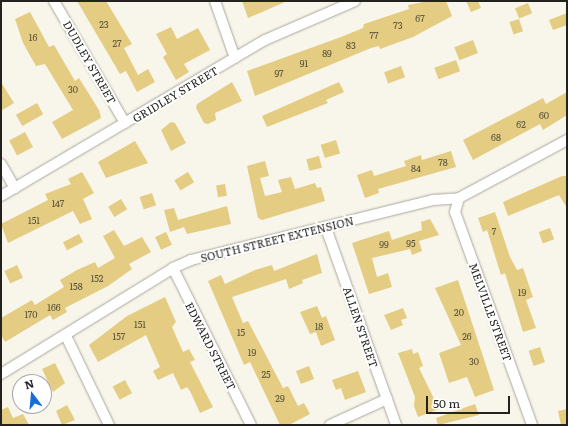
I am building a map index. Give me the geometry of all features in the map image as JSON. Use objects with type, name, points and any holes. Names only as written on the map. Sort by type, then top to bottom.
[{"type":"street","name":"DUDLEY STREET","points":[[54,1],[125,123]]},
{"type":"street","points":[[215,1],[235,58]]},
{"type":"street","name":"GRIDLEY STREET","points":[[1,196],[265,40],[355,1]]},
{"type":"street","name":"SOUTH STREET EXTENSION","points":[[1,374],[66,336],[173,268],[433,200],[459,198],[567,140]]},
{"type":"street","points":[[1,164],[15,188]]},
{"type":"street","name":"MELVILLE STREET","points":[[459,198],[455,212],[532,425]]},
{"type":"street","name":"ALLEN STREET","points":[[326,228],[396,425]]},
{"type":"street","name":"EDWARD STREET","points":[[173,268],[251,425]]},
{"type":"street","points":[[66,336],[109,425]]},
{"type":"street","points":[[330,425],[387,399]]},
{"type":"building","points":[[77,1],[106,1],[132,44],[124,48],[138,75],[148,69],[155,82],[137,92],[126,71],[120,74]]},
{"type":"building","points":[[242,1],[285,1],[285,2],[248,18]]},
{"type":"building","points":[[429,1],[446,1],[452,16],[413,37],[380,49],[379,46],[371,48],[255,96],[247,71],[363,28],[364,24],[409,9],[408,5]]},
{"type":"building","points":[[466,1],[478,1],[481,8],[471,12]]},
{"type":"building","points":[[528,3],[532,13],[519,18],[515,8]]},
{"type":"building","points":[[30,12],[49,47],[54,45],[75,81],[79,78],[99,110],[101,118],[62,139],[52,122],[73,110],[45,64],[36,66],[23,43],[15,19]]},
{"type":"building","points":[[567,13],[567,25],[553,30],[549,20]]},
{"type":"building","points":[[519,19],[523,31],[514,34],[509,22]]},
{"type":"building","points":[[171,27],[177,39],[198,28],[210,50],[184,64],[189,72],[176,80],[163,57],[167,54],[156,34]]},
{"type":"building","points":[[473,40],[478,53],[459,60],[454,47]]},
{"type":"building","points":[[456,60],[460,71],[438,79],[434,68]]},
{"type":"building","points":[[401,66],[405,77],[388,83],[384,72]]},
{"type":"building","points":[[1,82],[14,103],[1,111]]},
{"type":"building","points":[[232,82],[242,101],[215,113],[216,120],[208,124],[204,123],[196,108],[197,104]]},
{"type":"building","points":[[339,82],[344,92],[326,100],[328,103],[267,127],[262,116]]},
{"type":"building","points":[[567,92],[567,115],[543,130],[540,124],[473,160],[463,140],[543,98],[546,104]]},
{"type":"building","points":[[37,103],[43,114],[22,126],[16,115]]},
{"type":"building","points":[[171,122],[175,123],[186,143],[171,151],[161,130]]},
{"type":"building","points":[[25,132],[33,147],[17,155],[9,140]]},
{"type":"building","points":[[336,140],[340,153],[325,158],[321,145]]},
{"type":"building","points":[[135,141],[148,163],[106,178],[98,162]]},
{"type":"building","points":[[451,151],[456,167],[378,189],[379,193],[365,198],[357,175],[372,170],[374,176],[406,166],[404,161],[421,155],[422,160]]},
{"type":"building","points":[[319,156],[322,168],[309,171],[306,159]]},
{"type":"building","points":[[265,161],[269,176],[260,178],[265,196],[282,192],[278,180],[291,177],[295,189],[315,183],[317,188],[321,187],[325,201],[262,220],[258,218],[247,166]]},
{"type":"building","points":[[82,172],[94,193],[83,199],[92,219],[80,224],[73,211],[8,243],[1,224],[48,200],[45,194],[71,184],[68,179]]},
{"type":"building","points":[[188,172],[194,182],[180,191],[174,180]]},
{"type":"building","points":[[562,176],[567,176],[567,208],[559,195],[508,216],[503,202]]},
{"type":"building","points":[[225,184],[227,196],[218,197],[216,185]]},
{"type":"building","points":[[152,193],[156,205],[144,209],[140,197]]},
{"type":"building","points":[[121,199],[127,209],[114,217],[108,207]]},
{"type":"building","points":[[227,206],[231,224],[187,234],[184,227],[170,232],[164,210],[174,208],[178,220]]},
{"type":"building","points":[[495,212],[510,257],[517,270],[523,268],[533,297],[526,300],[536,328],[523,332],[505,273],[501,275],[487,230],[483,232],[478,218]]},
{"type":"building","points":[[430,219],[439,235],[419,241],[422,251],[412,255],[410,249],[372,258],[377,277],[388,273],[392,287],[369,294],[352,243],[389,231],[392,240],[422,230],[421,222]]},
{"type":"building","points":[[550,228],[554,239],[543,243],[539,232]]},
{"type":"building","points":[[114,230],[124,246],[142,237],[151,252],[129,264],[132,269],[108,286],[65,308],[67,312],[53,320],[50,315],[5,342],[1,335],[1,318],[32,300],[35,305],[64,287],[60,280],[77,270],[95,262],[98,268],[115,258],[103,236]]},
{"type":"building","points":[[166,232],[172,245],[161,250],[155,237]]},
{"type":"building","points":[[79,234],[83,242],[67,250],[63,242]]},
{"type":"building","points":[[317,254],[322,273],[302,280],[303,283],[289,289],[286,279],[232,297],[243,323],[248,321],[283,388],[288,386],[298,406],[304,403],[310,414],[289,425],[280,425],[250,362],[244,365],[208,281],[221,275],[225,284],[255,270],[272,265],[274,271]]},
{"type":"building","points":[[17,265],[23,278],[10,284],[4,271]]},
{"type":"building","points":[[458,280],[494,390],[475,397],[467,377],[449,383],[439,353],[461,345],[435,288]]},
{"type":"building","points":[[165,297],[176,322],[172,327],[183,352],[189,349],[195,360],[190,362],[213,407],[200,413],[190,391],[187,387],[181,390],[173,373],[158,380],[153,371],[160,367],[146,335],[98,362],[89,345],[127,316]]},
{"type":"building","points":[[317,306],[322,318],[326,316],[335,340],[321,346],[316,332],[310,334],[300,312]]},
{"type":"building","points":[[403,308],[407,318],[401,320],[403,325],[391,330],[384,315]]},
{"type":"building","points":[[540,347],[545,362],[534,366],[529,351]]},
{"type":"building","points":[[412,349],[413,354],[418,352],[423,366],[419,368],[439,409],[418,417],[414,406],[415,397],[398,353]]},
{"type":"building","points":[[55,363],[65,383],[53,392],[52,374],[44,374],[42,369]]},
{"type":"building","points":[[309,366],[314,379],[301,384],[296,371]]},
{"type":"building","points":[[358,371],[366,392],[345,400],[341,388],[336,390],[332,380]]},
{"type":"building","points":[[125,380],[132,393],[120,400],[113,387]]},
{"type":"building","points":[[475,404],[479,415],[438,425],[436,418]]},
{"type":"building","points":[[67,405],[75,420],[62,425],[56,411]]},
{"type":"building","points":[[8,407],[13,418],[23,414],[29,425],[1,425],[1,410]]},
{"type":"building","points":[[567,409],[567,425],[561,425],[558,411]]}]
